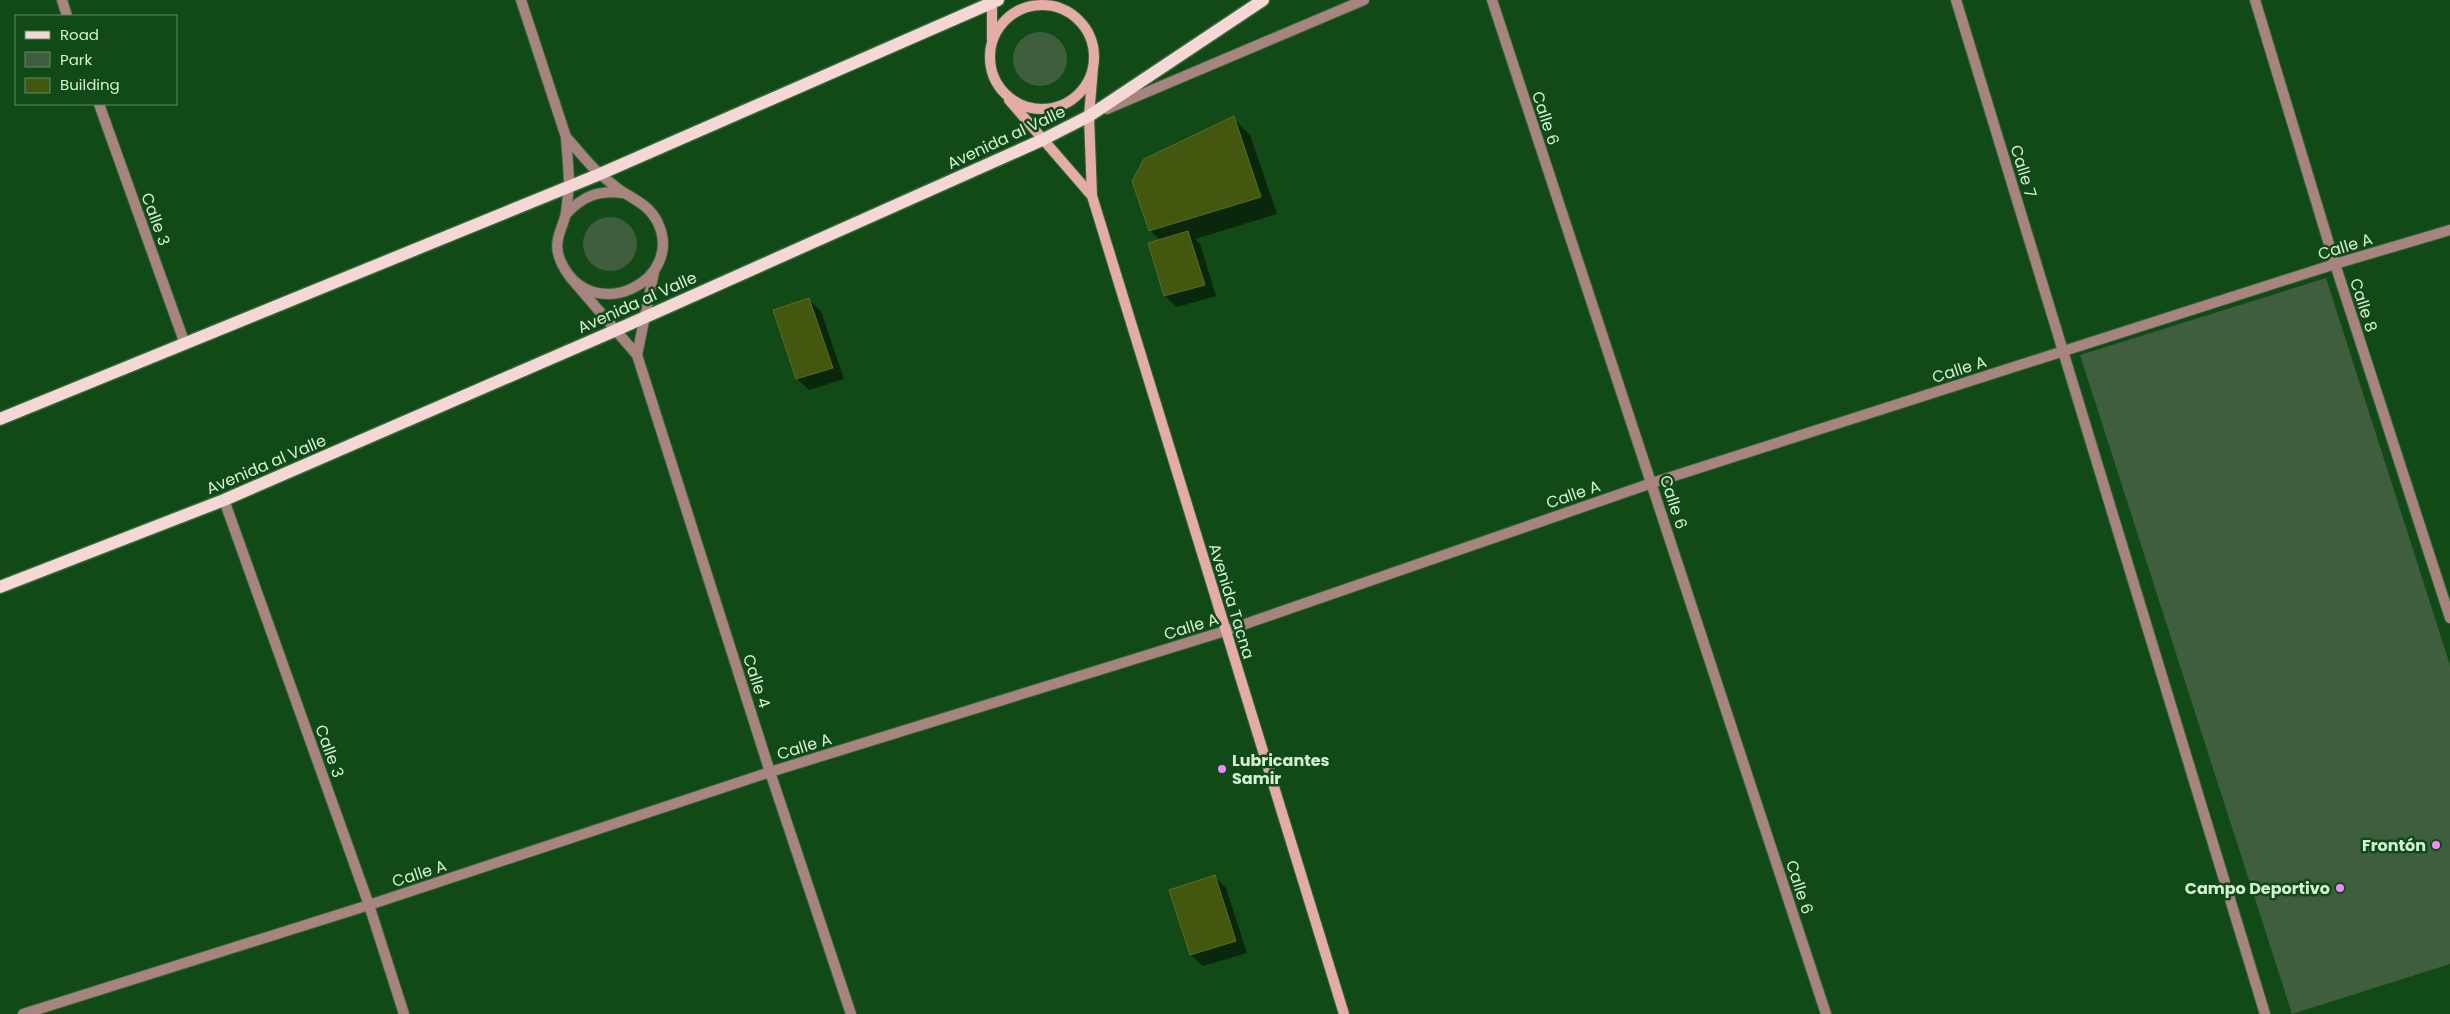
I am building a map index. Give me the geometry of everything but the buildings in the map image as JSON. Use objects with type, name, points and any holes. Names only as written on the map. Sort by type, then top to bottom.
[{"type":"main road","name":"Avenida al Valle","points":[[0,588],[224,500],[614,331],[1042,140],[1090,116],[1263,0]]},
{"type":"main road","points":[[0,419],[600,174],[994,1],[990,61],[994,77],[1002,91],[1016,102],[1031,108],[1048,109],[1064,104],[1077,96],[1087,83],[1093,68],[1092,46],[1082,24],[1071,14],[1053,4],[1024,8],[1010,16],[998,29],[992,44]]},
{"type":"main road","name":"Avenida Tacna","points":[[1093,68],[1090,116],[1092,196],[1344,1014]]},
{"type":"main road","name":"Avenida Tacna","points":[[1002,91],[1042,140],[1092,196]]},
{"type":"street","points":[[62,0],[67,15]]},
{"type":"street","points":[[521,0],[566,137],[568,186],[566,214]]},
{"type":"street","points":[[1090,116],[1364,0]]},
{"type":"street","name":"Calle 6","points":[[1492,0],[1826,1014]]},
{"type":"street","name":"Calle 7","points":[[1956,0],[2265,1014]]},
{"type":"street","name":"Calle 8","points":[[2255,0],[2335,264],[2450,618]]},
{"type":"street","name":"Calle 3","points":[[99,105],[185,344]]},
{"type":"street","points":[[566,137],[600,174],[650,210],[658,223],[662,238],[661,254],[655,269],[645,281],[632,290],[615,294],[599,294],[583,288],[570,277],[561,263],[558,246],[559,230],[566,214],[577,202],[592,194],[608,191],[624,193]]},
{"type":"street","name":"Calle A","points":[[23,1014],[369,905],[770,772],[1225,631],[1652,483],[2335,264],[2450,230]]},
{"type":"street","name":"Calle 4","points":[[637,355],[655,269]]},
{"type":"street","name":"Calle 4","points":[[570,277],[614,331],[637,355],[770,772],[851,1014]]},
{"type":"street","name":"Calle 3","points":[[224,500],[369,905],[404,1014]]},
{"type":"green space","points":[[1035,32],[1045,32],[1059,40],[1065,49],[1067,59],[1065,69],[1059,78],[1045,86],[1035,86],[1025,81],[1018,74],[1013,64],[1013,54],[1018,44],[1025,37]]},
{"type":"green space","points":[[605,217],[615,217],[625,221],[633,229],[637,244],[633,259],[625,267],[615,271],[605,271],[595,267],[587,259],[583,249],[583,239],[587,229],[595,221]]},
{"type":"green space","points":[[2326,278],[2450,665],[2450,964],[2292,1014],[2080,355]]},
{"type":"place","name":"Lubricantes Samir","points":[[1222,769]]},
{"type":"place","name":"Frontón","points":[[2436,845]]},
{"type":"place","name":"Campo Deportivo","points":[[2340,888]]}]
